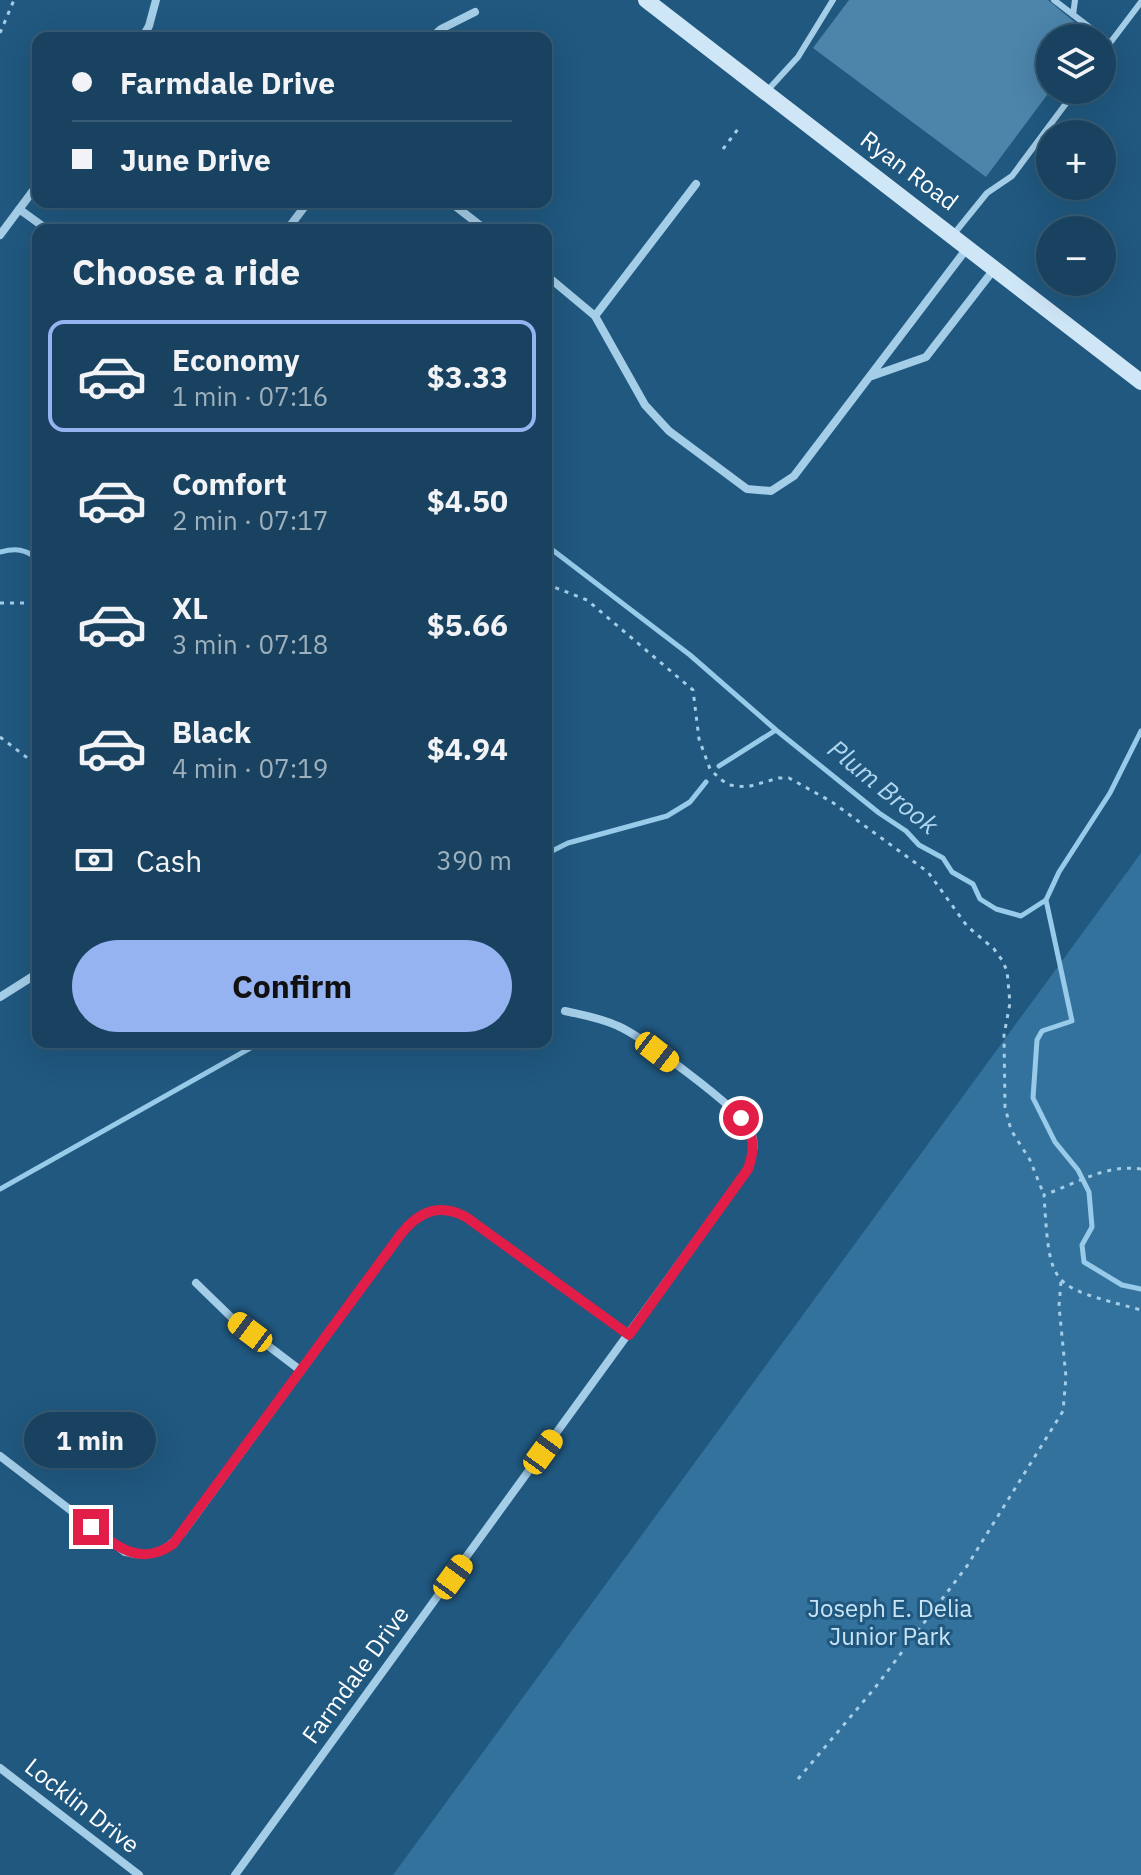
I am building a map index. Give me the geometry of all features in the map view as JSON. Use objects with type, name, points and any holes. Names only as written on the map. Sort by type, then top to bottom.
[{"type":"main road","name":"Ryan Road","points":[[646,0],[1141,382]]},
{"type":"street","points":[[146,32],[156,0]]},
{"type":"street","points":[[438,32],[475,12]]},
{"type":"street","points":[[595,316],[696,184]]},
{"type":"street","points":[[0,235],[32,192]]},
{"type":"street","points":[[458,208],[478,224]]},
{"type":"street","points":[[19,209],[40,224]]},
{"type":"street","points":[[552,280],[595,316],[655,418],[736,482],[758,492],[771,491],[794,476],[968,247]]},
{"type":"street","points":[[871,377],[926,357],[995,268]]},
{"type":"street","points":[[0,997],[32,977]]},
{"type":"street","name":"Farmdale Drive","points":[[235,1875],[742,1180],[754,1153],[753,1139],[741,1118],[633,1034],[602,1020],[565,1011]]},
{"type":"street","points":[[0,1456],[125,1552],[150,1555],[173,1544],[411,1222],[433,1210],[455,1211],[466,1217],[629,1335]]},
{"type":"street","points":[[196,1283],[233,1319],[300,1370]]},
{"type":"street","name":"Locklin Drive","points":[[0,1768],[139,1875]]},
{"type":"lane","points":[[766,92],[798,57],[833,0]]},
{"type":"lane","points":[[1054,0],[1085,24]]},
{"type":"lane","points":[[1073,15],[1075,0]]},
{"type":"lane","points":[[1116,35],[1141,2]]},
{"type":"lane","points":[[953,235],[987,193],[1012,176],[1066,104]]},
{"type":"path","points":[[0,33],[14,0]]},
{"type":"path","points":[[723,149],[741,125]]},
{"type":"path","points":[[552,586],[587,600],[693,690],[703,751],[710,769],[720,779],[729,785],[747,787],[789,778],[832,802],[928,872],[967,926],[994,949],[1007,971],[1010,1003],[1004,1035],[1005,1107],[1011,1130],[1030,1160],[1044,1195],[1048,1257],[1061,1281],[1082,1294],[1141,1310]]},
{"type":"path","points":[[0,603],[32,603]]},
{"type":"path","points":[[0,737],[32,761]]},
{"type":"path","points":[[1044,1195],[1121,1166],[1141,1169]]},
{"type":"path","points":[[798,1779],[874,1689],[967,1566],[1063,1411],[1066,1377],[1059,1306],[1061,1281]]},
{"type":"green space","name":"Joseph E. Delia Junior Park","points":[[1141,853],[1141,1875],[393,1875]]},
{"type":"building","points":[[849,0],[1048,0],[1077,24],[1036,24],[1036,104],[1040,104],[986,177],[813,48]]},
{"type":"waterway","name":"Plum Brook","points":[[0,552],[20,550],[32,555]]},
{"type":"waterway","name":"Plum Brook","points":[[552,550],[690,655],[776,730],[906,831],[919,845],[943,858],[952,872],[973,884],[980,899],[996,909],[1021,916],[1046,900],[1059,872],[1110,793],[1141,731]]},
{"type":"waterway","points":[[719,766],[776,730]]},
{"type":"waterway","points":[[552,851],[568,843],[667,816],[690,802],[706,782]]},
{"type":"waterway","points":[[1046,900],[1072,1021],[1042,1031],[1037,1040],[1033,1098],[1055,1142],[1078,1170],[1089,1192],[1092,1227],[1082,1245],[1084,1262],[1122,1285],[1141,1289]]},
{"type":"waterway","points":[[0,1189],[250,1048]]},
{"type":"route","points":[[91,1527],[125,1552],[138,1556],[162,1552],[173,1544],[401,1234],[421,1214],[445,1209],[466,1217],[629,1335],[748,1169],[754,1153],[753,1139],[741,1118]]}]
